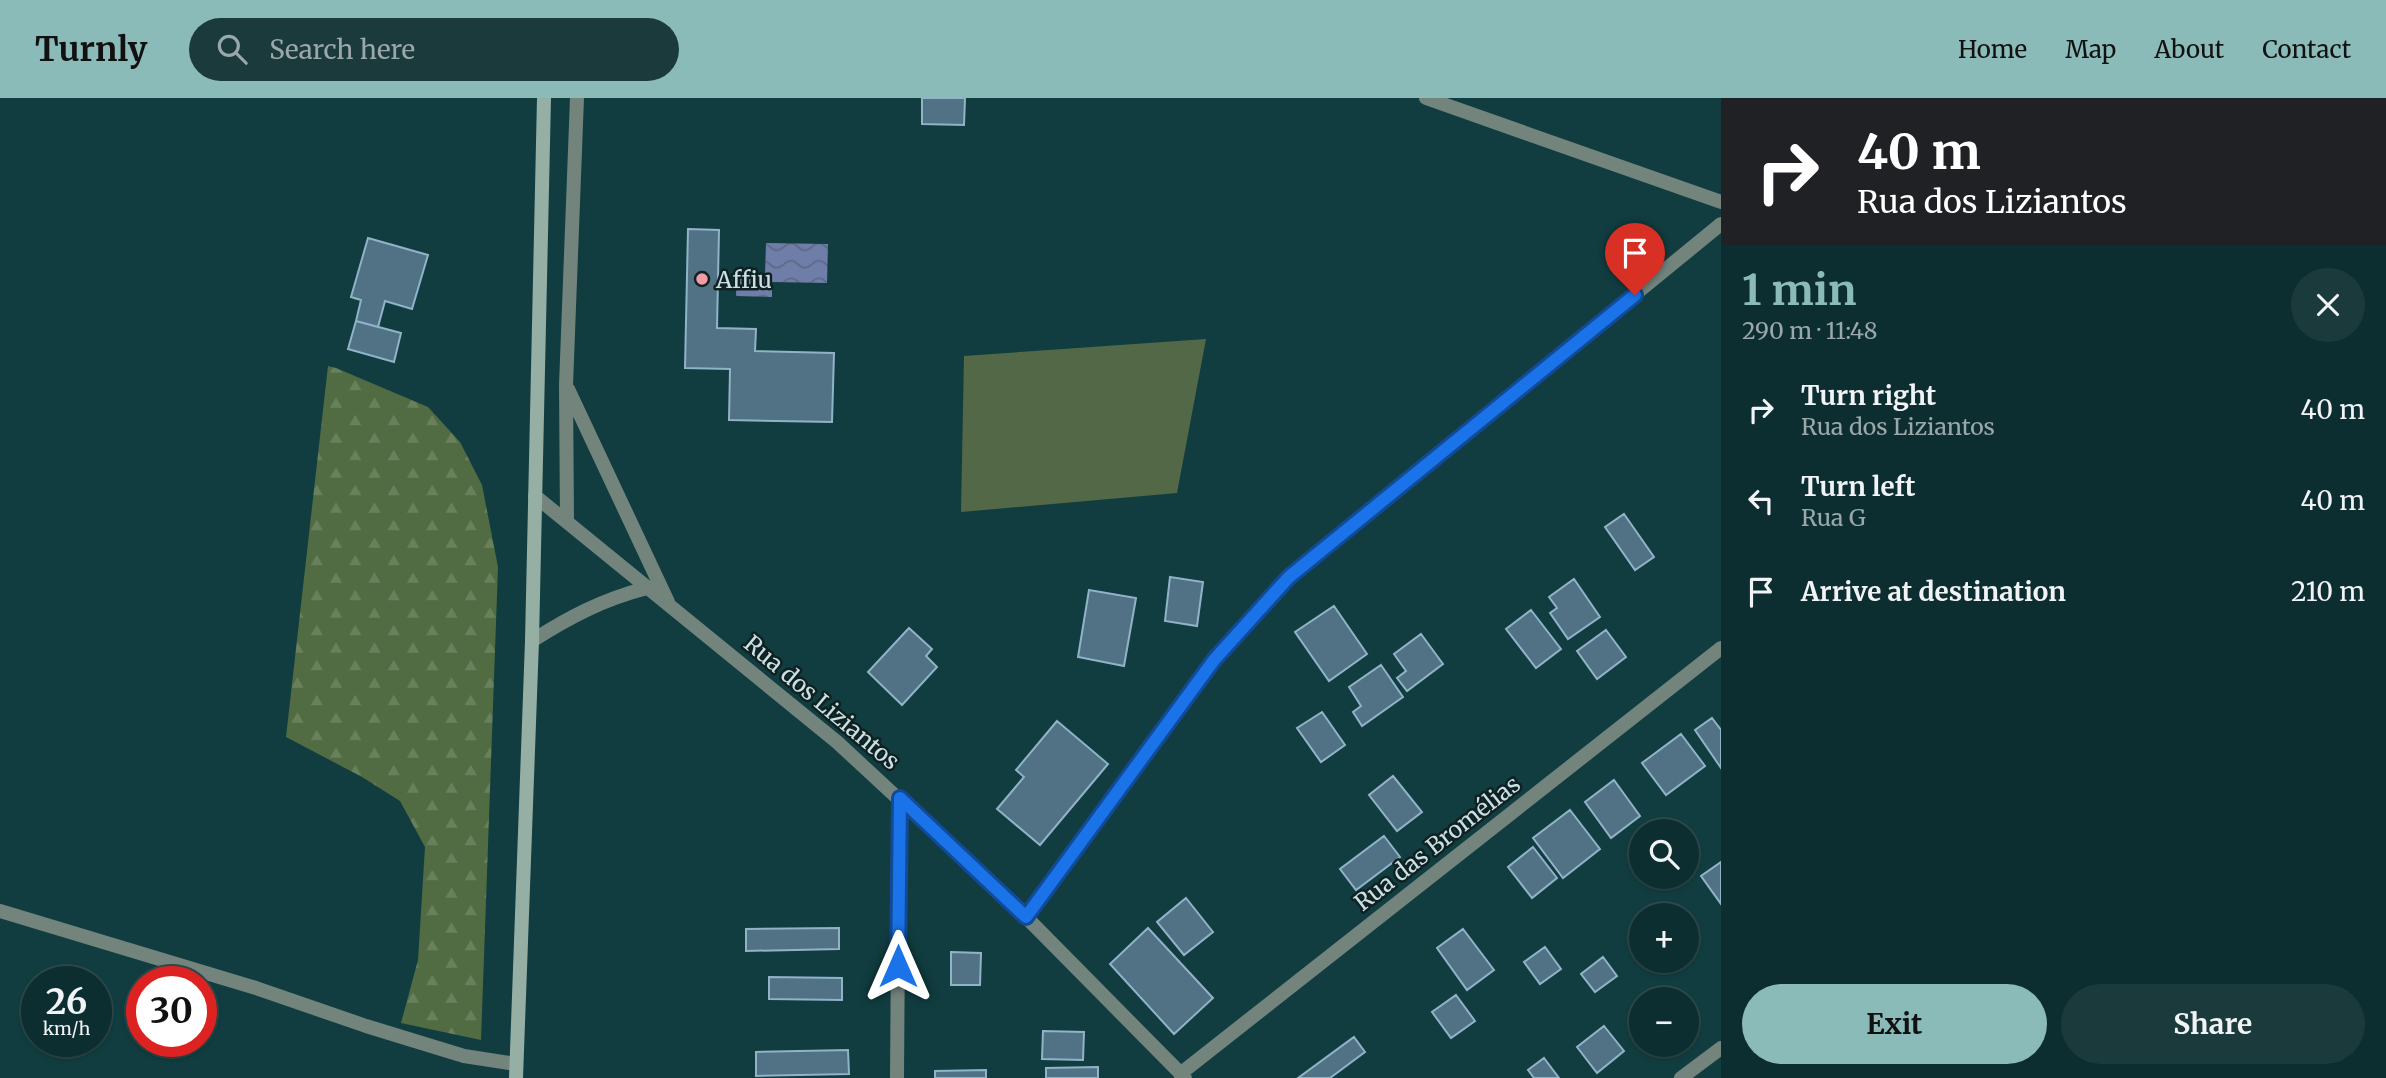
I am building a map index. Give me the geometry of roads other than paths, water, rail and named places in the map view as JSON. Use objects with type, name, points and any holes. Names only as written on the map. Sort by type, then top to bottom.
[{"type":"main road","points":[[516,1071],[532,641],[544,98]]},
{"type":"street","points":[[567,521],[566,385],[577,98]]},
{"type":"street","points":[[1426,98],[1721,202]]},
{"type":"street","points":[[1026,917],[1214,660],[1289,577],[1721,224]]},
{"type":"street","points":[[566,385],[670,606]]},
{"type":"street","name":"Rua dos Liziantos","points":[[535,496],[789,701],[900,798],[1026,917],[1183,1076]]},
{"type":"street","points":[[532,641],[568,618],[607,600],[647,588]]},
{"type":"street","name":"Rua das Bromélias","points":[[1183,1076],[1721,648]]},
{"type":"street","points":[[897,1078],[900,798]]},
{"type":"street","points":[[0,911],[256,988],[366,1026],[516,1071]]},
{"type":"street","points":[[1681,1078],[1721,1048]]},
{"type":"water","points":[[766,243],[828,244],[827,283],[772,282],[772,297],[736,296],[737,274],[765,275]]},
{"type":"place","name":"Affiu","points":[[702,279]]}]
